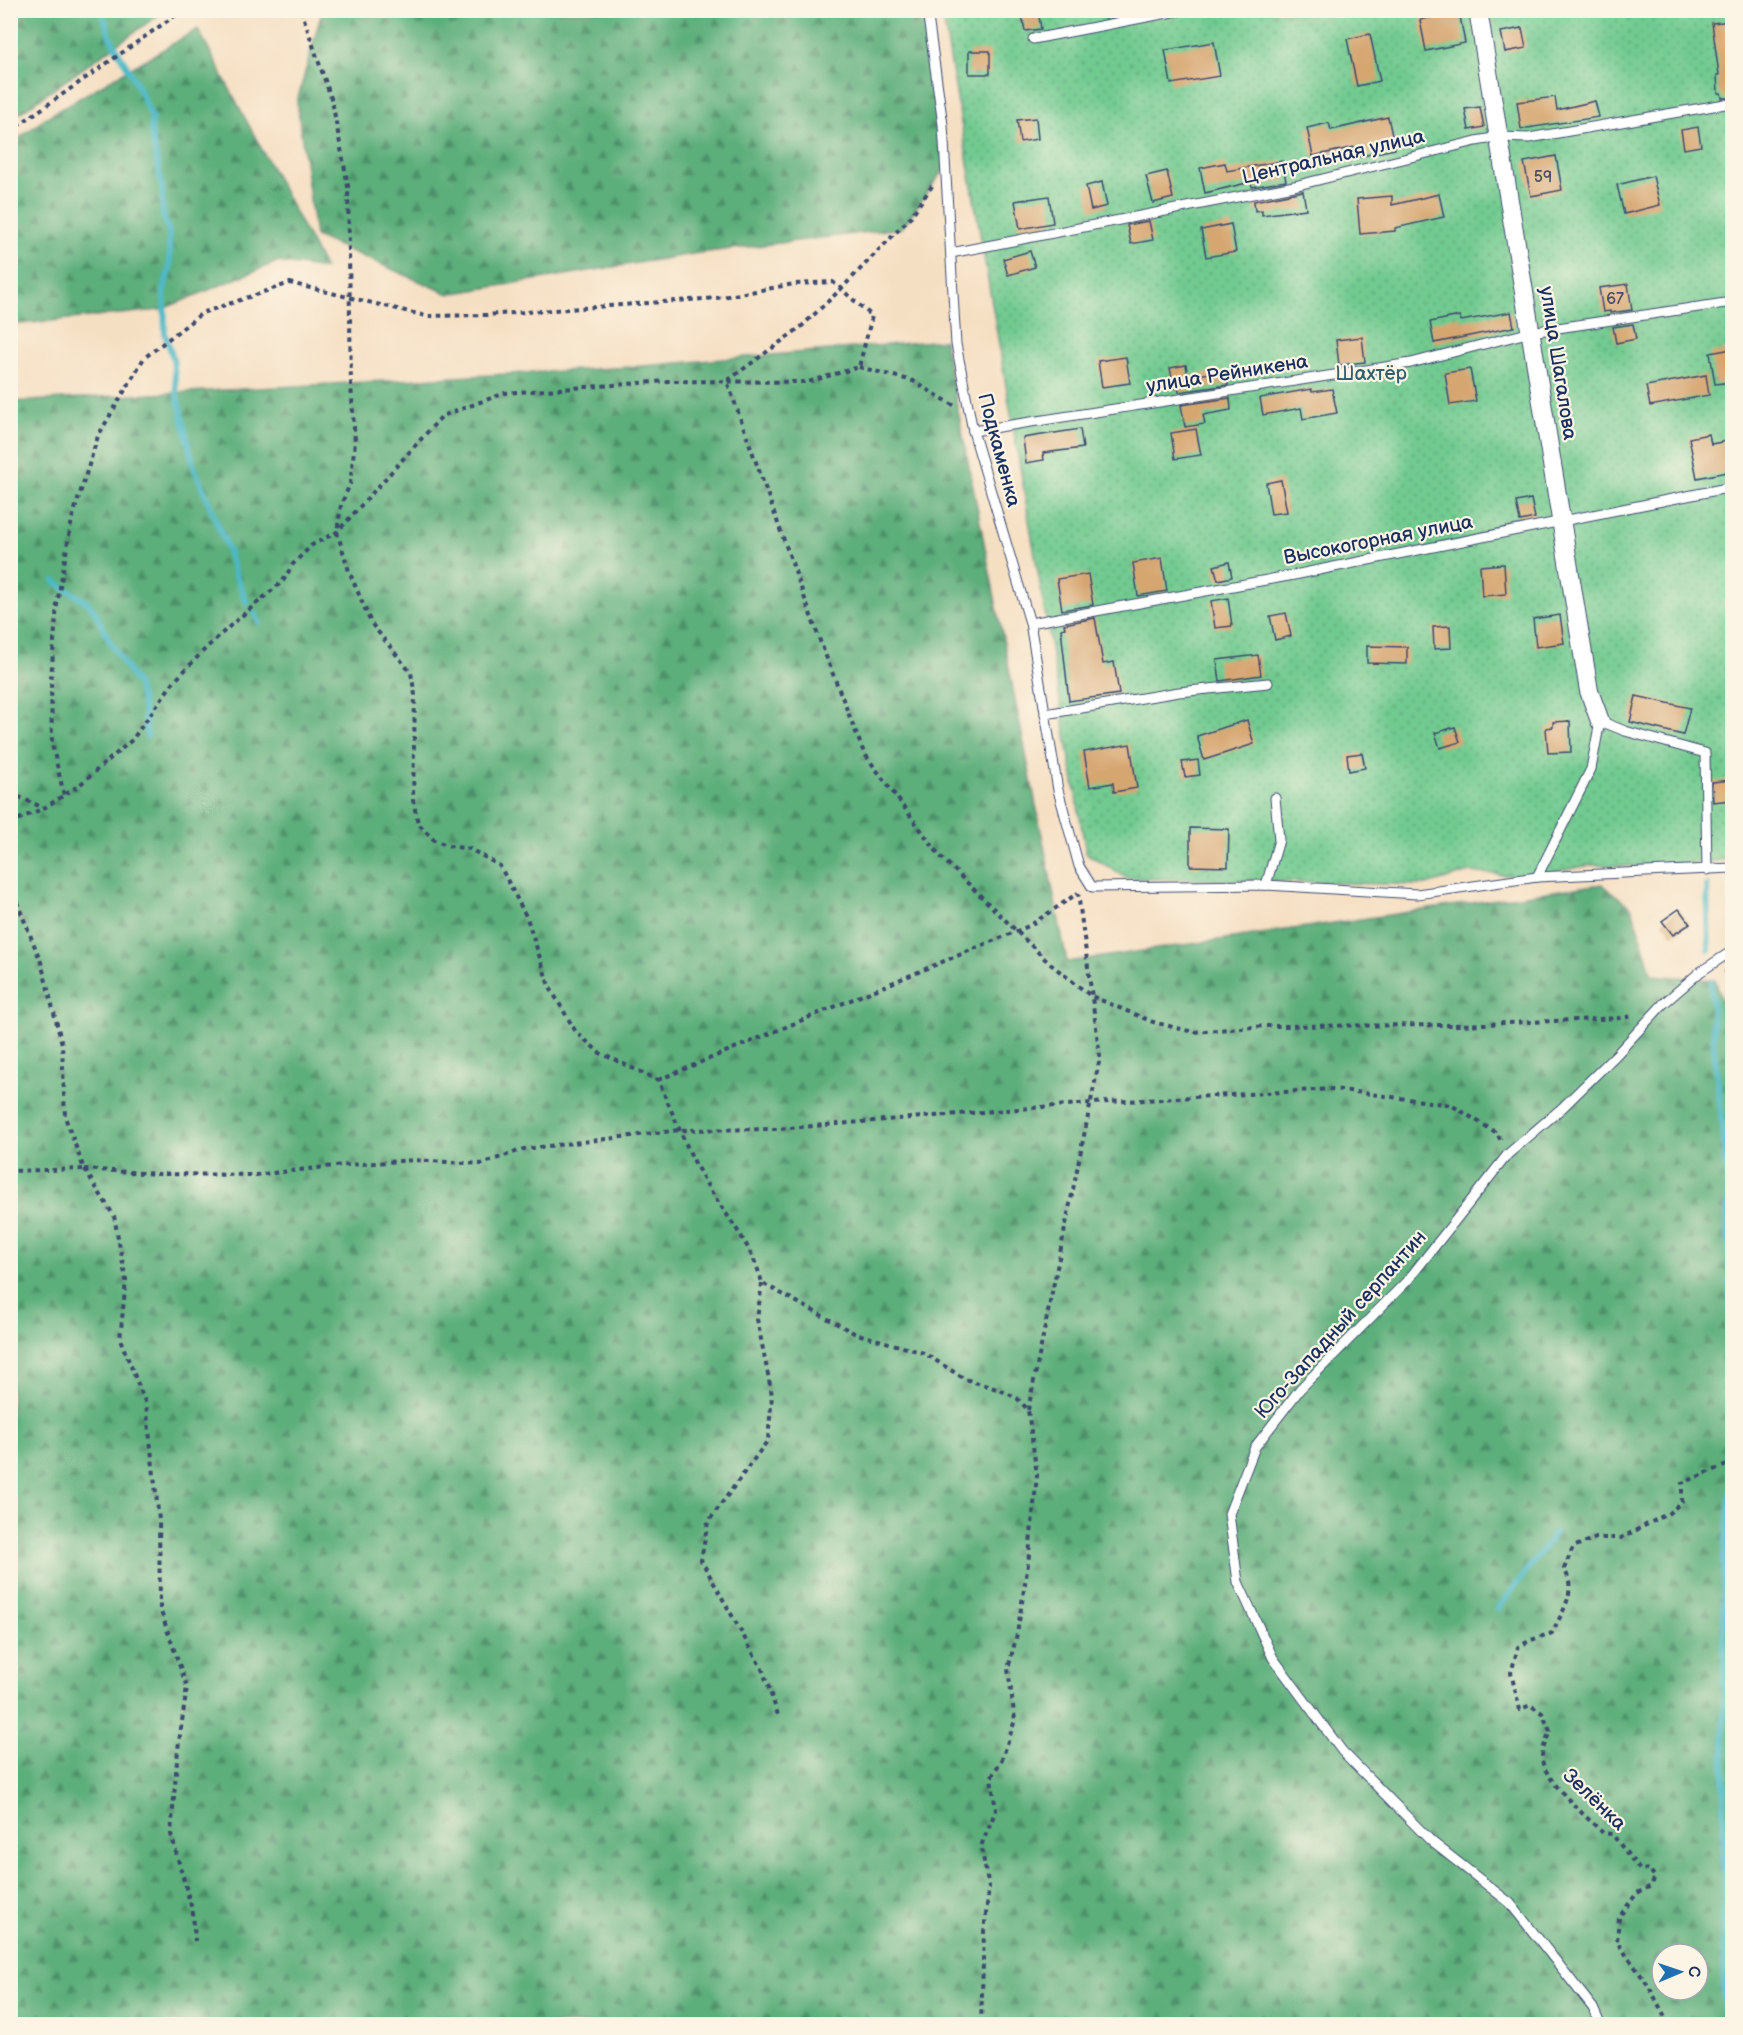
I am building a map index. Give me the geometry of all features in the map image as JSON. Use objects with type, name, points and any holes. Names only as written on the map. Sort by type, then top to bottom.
[{"type":"street","name":"улица Шагалова","points":[[1478,10],[1588,691],[1600,721]]},
{"type":"lane","name":"Подкаменка","points":[[927,10],[943,125],[956,344],[973,430],[1030,623],[1058,790],[1079,866],[1092,887]]},
{"type":"lane","points":[[1033,39],[1183,10]]},
{"type":"lane","name":"Центральная улица","points":[[951,253],[1294,186],[1498,137],[1529,138],[1725,104]]},
{"type":"lane","name":"улица Рейникена","points":[[973,430],[1411,363],[1531,332],[1732,302]]},
{"type":"lane","name":"Высокогорная улица","points":[[1030,623],[1294,575],[1732,487]]},
{"type":"lane","points":[[1045,714],[1179,693],[1268,683]]},
{"type":"lane","points":[[1537,877],[1591,769],[1600,721],[1625,731],[1704,753],[1707,870]]},
{"type":"lane","points":[[1266,885],[1279,840],[1275,798]]},
{"type":"lane","points":[[1092,887],[1266,885],[1417,894],[1537,877],[1732,868]]},
{"type":"lane","name":"Юго-Западный серпантин","points":[[1600,2025],[1593,2008],[1510,1904],[1431,1841],[1342,1751],[1273,1658],[1238,1582],[1229,1514],[1255,1447],[1293,1397],[1408,1280],[1508,1154],[1562,1108],[1657,1011],[1700,972],[1730,953]]},
{"type":"path","points":[[10,131],[183,10]]},
{"type":"path","points":[[301,10],[332,101],[348,186],[351,384],[355,442],[351,484],[341,506],[337,532],[349,571],[371,623],[411,673],[415,694],[413,800],[418,823],[434,840],[449,846],[470,849],[500,866],[527,918],[549,986],[576,1032],[600,1053],[658,1080],[698,1171],[734,1223],[758,1266],[762,1283],[757,1319],[772,1395],[768,1440],[708,1522],[701,1560],[763,1671],[778,1715]]},
{"type":"path","points":[[727,381],[801,327],[841,289],[909,219],[946,166]]},
{"type":"path","points":[[64,795],[51,744],[51,678],[57,604],[72,519],[98,436],[144,358],[201,313],[290,283],[426,316],[486,315],[717,298],[794,284],[833,282],[873,316],[859,367]]},
{"type":"path","points":[[10,823],[44,808],[77,787],[132,740],[172,684],[231,625],[284,581],[293,564],[312,545],[337,532],[442,416],[505,393],[668,381],[808,381],[859,367],[913,381],[957,408],[973,430]]},
{"type":"path","points":[[727,381],[820,641],[864,753],[940,856],[1049,963],[1091,996],[1153,1022],[1193,1032],[1265,1026],[1473,1024],[1621,1018],[1657,1011]]},
{"type":"path","points":[[10,793],[44,808]]},
{"type":"path","points":[[10,885],[41,962],[62,1044],[64,1117],[84,1169],[114,1216],[126,1280],[120,1339],[146,1404],[159,1520],[160,1609],[187,1687],[178,1749],[171,1834],[193,1913],[195,1941]]},
{"type":"path","points":[[658,1080],[1029,926],[1078,893],[1092,887]]},
{"type":"path","points":[[981,2025],[984,1932],[989,1887],[981,1846],[996,1810],[991,1778],[1002,1759],[1015,1720],[1008,1670],[1017,1634],[1028,1564],[1037,1475],[1028,1410],[1100,1057],[1078,893]]},
{"type":"path","points":[[1730,953],[1732,1002]]},
{"type":"path","points":[[10,1172],[84,1169],[158,1174],[256,1175],[414,1160],[482,1164],[524,1149],[680,1130],[777,1129],[1091,1102],[1334,1089],[1451,1105],[1497,1133],[1508,1154]]},
{"type":"path","points":[[762,1283],[854,1333],[924,1353],[965,1378],[1017,1398],[1028,1410]]},
{"type":"path","name":"Зелёнка","points":[[1669,2025],[1648,1985],[1617,1942],[1619,1917],[1637,1893],[1651,1886],[1655,1877],[1649,1869],[1640,1870],[1612,1834],[1604,1833],[1556,1787],[1542,1761],[1543,1748],[1550,1731],[1542,1713],[1530,1705],[1520,1710],[1511,1673],[1518,1647],[1552,1633],[1564,1609],[1571,1594],[1569,1577],[1564,1569],[1573,1547],[1596,1538],[1621,1538],[1670,1513],[1682,1502],[1682,1483],[1732,1463]]},
{"type":"path","points":[[1688,2025],[1732,2019]]},
{"type":"green space","points":[[11,10],[164,10],[164,11],[11,119]]},
{"type":"green space","points":[[322,11],[927,11],[946,166],[902,228],[699,253],[449,294],[315,236],[297,102]]},
{"type":"green space","name":"Шахтёр","points":[[942,11],[1732,11],[1732,859],[1654,867],[1591,865],[1527,877],[1470,872],[1426,885],[1127,878],[1086,853]]},
{"type":"green space","points":[[198,29],[325,269],[277,262],[160,310],[11,325],[11,144],[47,117]]},
{"type":"green space","points":[[944,340],[1067,962],[1602,884],[1632,908],[1652,975],[1715,980],[1727,1015],[1732,1193],[1732,2024],[11,2024],[11,402],[632,367]]},
{"type":"building","points":[[1021,10],[1038,10],[1041,29],[1025,31]]},
{"type":"building","points":[[1459,11],[1465,43],[1426,51],[1420,20]]},
{"type":"building","points":[[1732,21],[1732,103],[1718,93],[1717,75],[1719,75],[1712,23]]},
{"type":"building","points":[[1522,28],[1526,48],[1505,52],[1501,32]]},
{"type":"building","points":[[1370,34],[1380,81],[1357,86],[1347,39]]},
{"type":"building","points":[[1214,42],[1220,76],[1171,84],[1165,50]]},
{"type":"building","points":[[969,51],[990,51],[990,74],[969,74]]},
{"type":"building","points":[[1555,97],[1557,110],[1595,101],[1599,117],[1521,129],[1517,102]]},
{"type":"building","points":[[1480,107],[1484,127],[1469,130],[1465,109]]},
{"type":"building","points":[[1388,117],[1395,149],[1357,157],[1355,147],[1313,156],[1307,128],[1329,123],[1331,130]]},
{"type":"building","points":[[1036,118],[1038,139],[1020,142],[1017,120]]},
{"type":"building","points":[[1698,127],[1701,146],[1684,149],[1681,130]]},
{"type":"building","points":[[1556,156],[1562,190],[1531,196],[1524,162]]},
{"type":"building","points":[[1282,161],[1286,181],[1252,187],[1251,182],[1205,193],[1200,168],[1225,163],[1227,171]]},
{"type":"building","points":[[1167,171],[1173,198],[1153,203],[1146,176]]},
{"type":"building","points":[[1653,176],[1660,205],[1624,214],[1617,185]]},
{"type":"building","points":[[1102,182],[1107,206],[1091,210],[1086,186]]},
{"type":"building","points":[[1303,191],[1306,209],[1262,215],[1262,210],[1255,211],[1254,201]]},
{"type":"building","points":[[1439,194],[1444,217],[1395,228],[1395,231],[1360,234],[1357,199],[1392,196],[1392,205]]},
{"type":"building","points":[[1049,196],[1053,223],[1020,229],[1015,201]]},
{"type":"building","points":[[1149,221],[1153,240],[1131,244],[1127,225]]},
{"type":"building","points":[[1231,224],[1236,252],[1206,257],[1201,230]]},
{"type":"building","points":[[1030,251],[1035,267],[1008,275],[1003,259]]},
{"type":"building","points":[[1628,284],[1632,310],[1603,312],[1599,288]]},
{"type":"building","points":[[1511,312],[1514,327],[1434,343],[1430,322],[1460,316],[1461,321]]},
{"type":"building","points":[[1633,324],[1636,339],[1616,343],[1613,327]]},
{"type":"building","points":[[1362,337],[1365,362],[1339,365],[1336,340]]},
{"type":"building","points":[[1732,349],[1732,382],[1715,384],[1710,353]]},
{"type":"building","points":[[1126,357],[1130,383],[1102,387],[1098,361]]},
{"type":"building","points":[[1186,365],[1188,376],[1227,371],[1228,385],[1179,392],[1178,388],[1174,388],[1170,368]]},
{"type":"building","points":[[1470,369],[1476,401],[1450,405],[1445,373]]},
{"type":"building","points":[[1706,375],[1709,395],[1650,406],[1646,386]]},
{"type":"building","points":[[1311,389],[1312,392],[1332,389],[1337,413],[1303,419],[1301,408],[1263,415],[1260,398]]},
{"type":"building","points":[[1230,398],[1231,410],[1203,415],[1205,424],[1185,427],[1181,405]]},
{"type":"building","points":[[1080,429],[1083,448],[1043,453],[1044,460],[1026,463],[1023,438]]},
{"type":"building","points":[[1196,429],[1201,455],[1175,459],[1171,433]]},
{"type":"building","points":[[1709,434],[1711,444],[1732,440],[1732,471],[1697,478],[1689,438]]},
{"type":"building","points":[[1281,480],[1287,512],[1271,514],[1266,483]]},
{"type":"building","points":[[1531,499],[1535,518],[1520,521],[1516,502]]},
{"type":"building","points":[[1162,558],[1167,591],[1138,596],[1133,563]]},
{"type":"building","points":[[1229,562],[1232,577],[1218,580],[1214,566]]},
{"type":"building","points":[[1504,564],[1506,594],[1482,596],[1480,566]]},
{"type":"building","points":[[1088,574],[1093,605],[1062,610],[1057,579]]},
{"type":"building","points":[[1228,598],[1232,626],[1215,628],[1211,601]]},
{"type":"building","points":[[1286,613],[1291,636],[1275,640],[1270,616]]},
{"type":"building","points":[[1560,615],[1564,643],[1536,647],[1533,619]]},
{"type":"building","points":[[1095,618],[1103,664],[1114,662],[1119,694],[1069,701],[1061,629],[1065,628],[1064,624]]},
{"type":"building","points":[[1450,626],[1451,648],[1434,649],[1433,627]]},
{"type":"building","points":[[1367,646],[1407,647],[1407,664],[1367,663]]},
{"type":"building","points":[[1258,655],[1261,675],[1220,681],[1217,660]]},
{"type":"building","points":[[1636,696],[1690,708],[1683,735],[1630,722]]},
{"type":"building","points":[[1247,720],[1254,744],[1204,760],[1197,736]]},
{"type":"building","points":[[1570,721],[1571,752],[1548,753],[1546,728],[1553,727],[1553,722]]},
{"type":"building","points":[[1455,727],[1460,742],[1440,748],[1435,733]]},
{"type":"building","points":[[1130,744],[1137,788],[1114,792],[1113,783],[1090,787],[1084,752]]},
{"type":"building","points":[[1362,753],[1365,768],[1349,771],[1347,755]]},
{"type":"building","points":[[1198,760],[1200,775],[1185,777],[1182,762]]},
{"type":"building","points":[[1732,780],[1732,800],[1713,802],[1712,782]]},
{"type":"building","points":[[1190,828],[1229,829],[1228,867],[1190,866]]},
{"type":"building","points":[[1679,909],[1690,924],[1673,935],[1662,921]]},
{"type":"waterway","points":[[102,10],[110,37],[134,79],[152,118],[151,132],[162,187],[163,215],[169,232],[170,267],[164,289],[165,334],[173,358],[177,395],[194,467],[247,603]]},
{"type":"waterway","points":[[54,581],[88,603],[95,612],[109,640],[138,686],[147,736]]},
{"type":"waterway","points":[[255,614],[259,622]]},
{"type":"waterway","points":[[1707,886],[1709,950]]},
{"type":"waterway","points":[[1711,982],[1714,1046],[1727,1172],[1732,1349]]},
{"type":"waterway","points":[[1724,2024],[1724,1562],[1732,1477]]},
{"type":"waterway","points":[[1498,1609],[1555,1533]]}]
